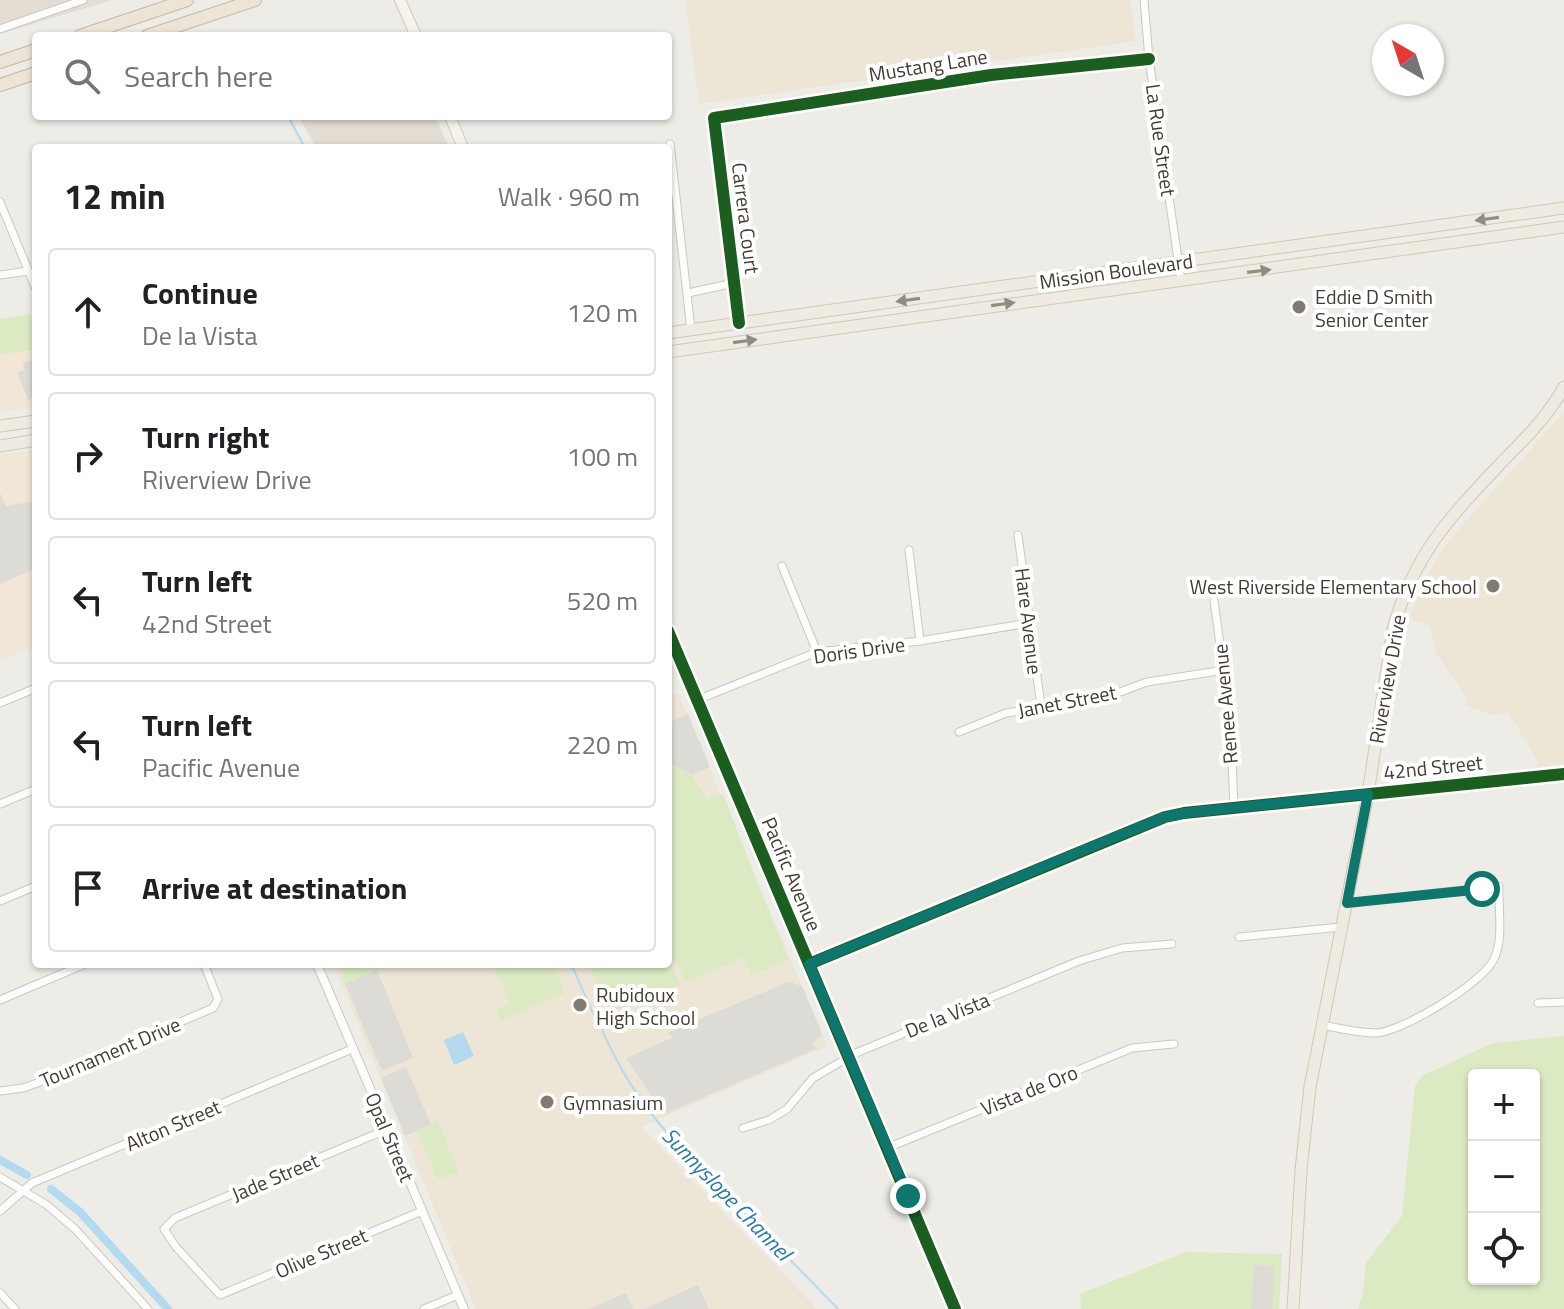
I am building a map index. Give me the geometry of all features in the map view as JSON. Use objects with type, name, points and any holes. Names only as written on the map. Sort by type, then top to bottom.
[{"type":"highway","points":[[159,32],[255,0]]},
{"type":"highway","points":[[92,32],[181,2]]},
{"type":"highway","points":[[0,62],[32,51]]},
{"type":"highway","points":[[0,85],[32,74]]},
{"type":"main road","points":[[400,0],[414,32]]},
{"type":"main road","points":[[452,120],[461,144]]},
{"type":"main road","name":"Mission Boulevard","points":[[672,332],[1564,208]]},
{"type":"main road","name":"Mission Boulevard","points":[[672,351],[1564,227]]},
{"type":"main road","name":"Riverview Drive","points":[[1293,1309],[1303,1149],[1321,1025],[1368,794],[1393,629],[1410,579],[1431,542],[1452,514],[1541,421],[1564,387]]},
{"type":"main road","points":[[0,426],[32,422]]},
{"type":"main road","points":[[0,446],[32,441]]},
{"type":"street","points":[[0,29],[83,0]]},
{"type":"street","name":"La Rue Street","points":[[1144,0],[1149,59],[1181,280]]},
{"type":"street","name":"Mustang Lane","points":[[714,118],[991,75],[1149,59]]},
{"type":"street","name":"Carrera Court","points":[[714,118],[739,323]]},
{"type":"street","points":[[672,161],[691,330]]},
{"type":"street","points":[[0,202],[32,280]]},
{"type":"street","points":[[0,275],[28,271]]},
{"type":"street","name":"Carrera Court","points":[[688,293],[734,283]]},
{"type":"street","name":"Hare Avenue","points":[[1018,535],[1041,706]]},
{"type":"street","points":[[909,550],[920,641]]},
{"type":"street","points":[[782,566],[817,652]]},
{"type":"street","name":"Renee Avenue","points":[[1214,601],[1232,740],[1230,766],[1234,807]]},
{"type":"street","name":"Doris Drive","points":[[697,700],[817,652],[920,641],[1029,623]]},
{"type":"street","name":"Pacific Avenue","points":[[672,641],[955,1309]]},
{"type":"street","name":"Janet Street","points":[[959,732],[1006,713],[1104,698],[1147,682],[1225,670]]},
{"type":"street","points":[[0,703],[32,690]]},
{"type":"street","name":"42nd Street","points":[[809,964],[1165,817],[1234,807],[1564,774]]},
{"type":"street","points":[[0,804],[32,791]]},
{"type":"street","points":[[1321,1025],[1379,1033],[1396,1029],[1484,975],[1500,941],[1499,886],[1347,903]]},
{"type":"street","points":[[0,901],[32,888]]},
{"type":"street","points":[[1239,937],[1341,927]]},
{"type":"street","name":"De la Vista","points":[[743,1128],[769,1120],[787,1109],[813,1078],[848,1057],[1079,961],[1122,948],[1172,944]]},
{"type":"street","points":[[0,1000],[76,968]]},
{"type":"street","name":"Tournament Drive","points":[[0,1091],[40,1082],[218,1004],[206,968]]},
{"type":"street","name":"Opal Street","points":[[319,968],[464,1309]]},
{"type":"street","points":[[1538,1003],[1564,1002]]},
{"type":"street","name":"Vista de Oro","points":[[887,1148],[1132,1048],[1174,1044]]},
{"type":"street","name":"Alton Street","points":[[0,1211],[22,1189],[352,1049]]},
{"type":"street","name":"Jade Street","points":[[220,1295],[176,1247],[164,1229],[175,1218],[388,1129]]},
{"type":"street","points":[[0,1177],[47,1205],[75,1229],[148,1309]]},
{"type":"street","name":"Olive Street","points":[[220,1295],[422,1211]]},
{"type":"street","points":[[0,1293],[15,1309]]},
{"type":"street","points":[[424,1309],[458,1295]]},
{"type":"shaded area","points":[[0,0],[112,0],[0,34]]},
{"type":"shaded area","points":[[685,0],[1130,0],[1136,41],[699,104]]},
{"type":"shaded area","points":[[300,120],[437,120],[447,144],[315,144]]},
{"type":"shaded area","points":[[32,350],[32,408],[0,412],[0,354]]},
{"type":"shaded area","points":[[32,361],[32,399],[28,400],[17,373],[24,370],[23,362]]},
{"type":"shaded area","name":"West Riverside Elementary School","points":[[1564,412],[1564,764],[1538,767],[1537,760],[1508,712],[1494,716],[1465,705],[1466,696],[1437,655],[1429,626],[1409,619],[1424,581],[1448,541]]},
{"type":"shaded area","points":[[32,451],[32,648],[0,661],[0,455]]},
{"type":"shaded area","points":[[0,493],[6,506],[32,502],[32,570],[0,584]]},
{"type":"shaded area","name":"Rubidoux High School","points":[[678,693],[827,1046],[641,1127],[817,1309],[476,1309],[335,968],[672,968],[672,695]]},
{"type":"shaded area","points":[[688,714],[710,767],[692,775],[672,764],[672,721]]},
{"type":"shaded area","points":[[377,970],[413,1058],[382,1071],[345,984]]},
{"type":"shaded area","points":[[788,982],[802,986],[822,1033],[811,1044],[818,1048],[664,1114],[626,1058],[674,1037],[667,1033]]},
{"type":"shaded area","points":[[406,1067],[431,1124],[405,1136],[381,1078]]},
{"type":"shaded area","points":[[1254,1264],[1274,1267],[1272,1309],[1251,1309]]},
{"type":"shaded area","points":[[698,1285],[709,1309],[644,1309]]},
{"type":"shaded area","points":[[626,1293],[633,1309],[589,1309]]},
{"type":"green space","points":[[30,314],[32,350],[0,354],[0,319]]},
{"type":"green space","points":[[672,764],[692,775],[707,800],[723,794],[788,960],[752,975],[744,957],[686,982],[672,960]]},
{"type":"green space","points":[[339,968],[384,968],[345,984]]},
{"type":"green space","points":[[555,968],[565,993],[501,1020],[496,1009],[510,1003],[495,969]]},
{"type":"green space","points":[[591,968],[672,968],[681,985],[614,1011],[606,1007]]},
{"type":"green space","points":[[1564,1036],[1564,1309],[1358,1309],[1366,1263],[1402,1216],[1415,1086],[1422,1076],[1493,1043]]},
{"type":"green space","points":[[437,1121],[459,1172],[438,1179],[416,1130]]},
{"type":"green space","points":[[1186,1252],[1282,1254],[1279,1309],[1081,1309],[1080,1294]]},
{"type":"water","points":[[463,1032],[474,1056],[454,1065],[444,1040]]},
{"type":"waterway","name":"Sunnyslope Channel","points":[[290,120],[303,144]]},
{"type":"waterway","name":"Sunnyslope Channel","points":[[573,968],[598,1024]]},
{"type":"waterway","name":"Sunnyslope Channel","points":[[602,1030],[631,1085],[668,1134],[838,1309]]},
{"type":"waterway","points":[[0,1160],[27,1175]]},
{"type":"waterway","points":[[51,1189],[80,1212],[168,1309]]},
{"type":"cycle path","points":[[739,323],[714,118],[991,75],[1149,59]]},
{"type":"cycle path","points":[[672,640],[955,1309]]},
{"type":"cycle path","points":[[809,964],[1165,817],[1564,774]]},
{"type":"place","name":"Eddie D Smith Senior Center","points":[[1299,307]]},
{"type":"place","name":"West Riverside Elementary School","points":[[1493,586]]},
{"type":"place","name":"Rubidoux High School","points":[[580,1005]]},
{"type":"place","name":"Gymnasium","points":[[547,1102]]},
{"type":"route","points":[[908,1196],[809,964],[1165,817],[1184,813],[1368,794],[1347,903],[1482,889]]}]
